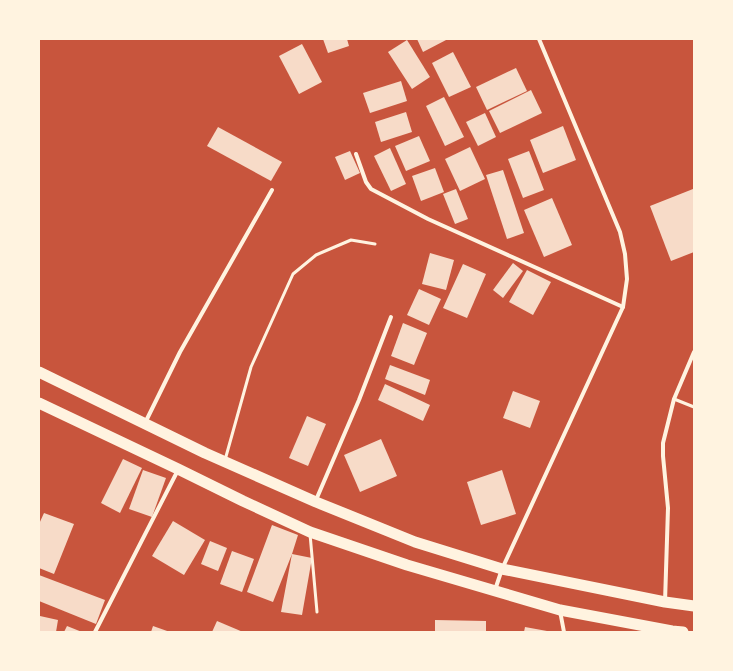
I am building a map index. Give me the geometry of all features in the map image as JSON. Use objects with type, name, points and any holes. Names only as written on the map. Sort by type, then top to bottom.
[{"type":"highway","points":[[39,372],[224,461],[316,502],[415,542],[502,569],[665,602],[694,606]]},
{"type":"highway","points":[[39,403],[178,469],[242,502],[310,532],[407,566],[560,610],[683,632]]},
{"type":"street","points":[[494,592],[502,569],[622,307],[628,279],[625,254],[620,232],[539,39]]},
{"type":"street","points":[[356,154],[366,182],[371,189],[428,219],[622,307]]},
{"type":"street","points":[[145,424],[180,352],[272,190]]},
{"type":"street","points":[[316,502],[359,400],[390,317]]},
{"type":"street","points":[[665,602],[668,508],[663,443],[674,399],[694,352]]},
{"type":"street","points":[[95,632],[178,469]]},
{"type":"street","points":[[560,610],[564,632]]},
{"type":"lane","points":[[224,461],[251,367],[293,274],[316,255],[351,240],[375,244]]},
{"type":"lane","points":[[674,399],[694,407]]},
{"type":"lane","points":[[310,532],[317,612]]},
{"type":"building","points":[[323,39],[347,39],[349,46],[328,53]]},
{"type":"building","points":[[417,39],[448,39],[423,52]]},
{"type":"building","points":[[407,40],[430,77],[412,89],[388,52]]},
{"type":"building","points":[[302,44],[322,82],[299,94],[279,56]]},
{"type":"building","points":[[453,52],[471,87],[449,97],[432,63]]},
{"type":"building","points":[[516,68],[527,91],[487,110],[476,87]]},
{"type":"building","points":[[401,81],[407,101],[370,113],[363,93]]},
{"type":"building","points":[[531,90],[542,113],[500,133],[489,111]]},
{"type":"building","points":[[444,97],[464,137],[445,146],[426,106]]},
{"type":"building","points":[[406,112],[412,132],[381,142],[375,122]]},
{"type":"building","points":[[485,113],[496,137],[478,146],[466,122]]},
{"type":"building","points":[[563,126],[576,160],[543,173],[530,140]]},
{"type":"building","points":[[218,127],[282,162],[271,181],[207,146]]},
{"type":"building","points":[[419,136],[430,161],[406,171],[395,146]]},
{"type":"building","points":[[470,147],[485,179],[460,191],[445,159]]},
{"type":"building","points":[[390,148],[406,184],[391,191],[374,156]]},
{"type":"building","points":[[350,151],[360,173],[345,180],[335,157]]},
{"type":"building","points":[[529,151],[544,190],[523,198],[508,159]]},
{"type":"building","points":[[435,168],[444,192],[421,201],[412,176]]},
{"type":"building","points":[[503,170],[524,233],[507,239],[486,175]]},
{"type":"building","points":[[456,189],[468,219],[455,224],[443,194]]},
{"type":"building","points":[[693,189],[694,252],[671,261],[650,206]]},
{"type":"building","points":[[552,198],[572,245],[544,257],[524,210]]},
{"type":"building","points":[[430,253],[454,260],[446,290],[422,284]]},
{"type":"building","points":[[513,263],[523,271],[503,298],[493,290]]},
{"type":"building","points":[[463,264],[486,274],[467,318],[443,308]]},
{"type":"building","points":[[527,270],[551,282],[533,315],[509,302]]},
{"type":"building","points":[[419,289],[441,299],[429,325],[407,315]]},
{"type":"building","points":[[403,323],[427,333],[414,365],[391,356]]},
{"type":"building","points":[[390,365],[430,380],[425,395],[385,379]]},
{"type":"building","points":[[385,384],[430,405],[423,421],[378,400]]},
{"type":"building","points":[[513,391],[540,401],[530,428],[503,418]]},
{"type":"building","points":[[307,416],[326,424],[308,466],[289,458]]},
{"type":"building","points":[[381,439],[397,476],[360,492],[344,455]]},
{"type":"building","points":[[123,459],[142,468],[120,513],[101,503]]},
{"type":"building","points":[[143,470],[166,478],[152,517],[129,509]]},
{"type":"building","points":[[502,470],[516,514],[481,525],[467,482]]},
{"type":"building","points":[[44,513],[74,524],[54,574],[39,568],[39,524]]},
{"type":"building","points":[[173,521],[205,540],[184,575],[152,556]]},
{"type":"building","points":[[272,525],[298,535],[273,602],[247,592]]},
{"type":"building","points":[[210,541],[227,548],[218,571],[201,564]]},
{"type":"building","points":[[232,551],[254,559],[242,592],[220,584]]},
{"type":"building","points":[[292,554],[312,558],[302,615],[281,612]]},
{"type":"building","points":[[39,575],[105,600],[96,624],[39,601]]},
{"type":"building","points":[[40,616],[58,620],[56,632],[39,632]]},
{"type":"building","points":[[435,620],[486,621],[486,632],[435,632]]},
{"type":"building","points":[[217,621],[243,632],[212,632]]},
{"type":"building","points":[[67,626],[82,632],[64,632]]},
{"type":"building","points":[[153,626],[170,632],[151,632]]},
{"type":"building","points":[[525,627],[547,631],[547,632],[524,632]]}]
